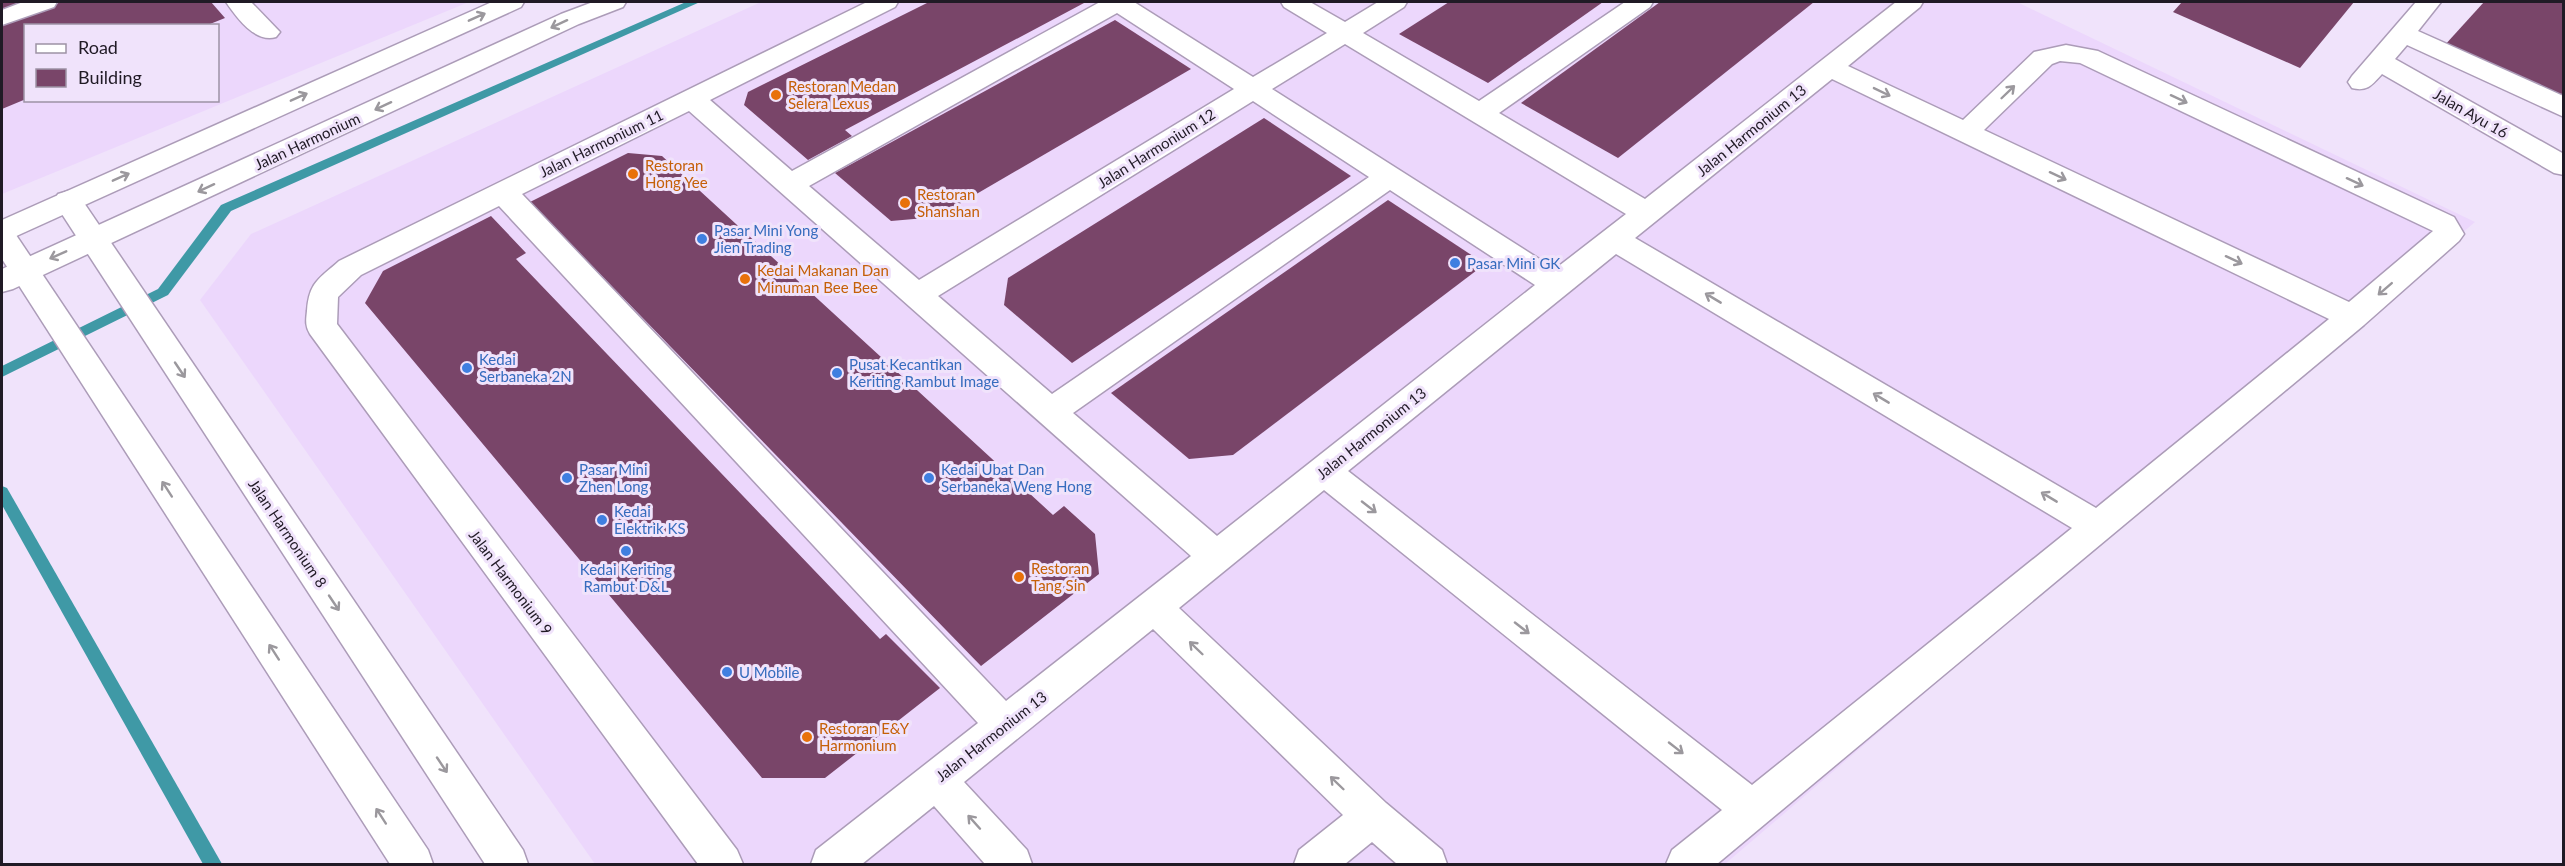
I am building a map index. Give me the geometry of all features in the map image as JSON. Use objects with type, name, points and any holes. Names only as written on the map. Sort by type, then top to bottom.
[{"type":"street","points":[[2,18],[45,2]]},
{"type":"street","points":[[238,2],[267,32]]},
{"type":"street","points":[[2,231],[512,2]]},
{"type":"street","name":"Jalan Harmonium","points":[[12,276],[570,19],[614,2]]},
{"type":"street","name":"Jalan Harmonium 11","points":[[323,293],[350,268],[886,2]]},
{"type":"street","points":[[790,184],[1118,2],[1557,285]]},
{"type":"street","points":[[1293,2],[1647,213]]},
{"type":"street","name":"Jalan Harmonium 12","points":[[917,295],[1395,2]]},
{"type":"street","points":[[1480,113],[1641,2]]},
{"type":"street","name":"Jalan Harmonium 13","points":[[831,864],[1911,2]]},
{"type":"street","points":[[2361,82],[2428,2]]},
{"type":"street","points":[[2402,33],[2552,101],[2564,109]]},
{"type":"street","points":[[1687,864],[2353,317],[2449,234],[2444,224],[2089,57],[2071,52],[2053,54],[2043,58],[1966,132]]},
{"type":"street","name":"Jalan Ayu 16","points":[[2379,61],[2559,156]]},
{"type":"street","points":[[1829,67],[2353,317]]},
{"type":"street","points":[[691,98],[1217,557]]},
{"type":"street","points":[[1050,412],[1389,177]]},
{"type":"street","points":[[503,192],[1005,726]]},
{"type":"street","name":"Jalan Harmonium 8","points":[[68,201],[508,864]]},
{"type":"street","points":[[2,236],[12,276],[58,322],[412,864]]},
{"type":"street","points":[[1614,239],[2099,527]]},
{"type":"street","name":"Jalan Harmonium 9","points":[[323,293],[321,326],[722,864]]},
{"type":"street","points":[[1324,471],[1752,809]]},
{"type":"street","points":[[1154,607],[1372,816],[1427,864]]},
{"type":"street","points":[[936,780],[1012,864]]},
{"type":"street","points":[[1314,864],[1372,816]]},
{"type":"shaded area","points":[[2,2],[469,2],[2,194]]},
{"type":"shaded area","points":[[761,2],[2017,2],[2475,222],[1725,864],[595,864],[200,300],[251,234]]},
{"type":"building","points":[[2,2],[25,2],[2,11]]},
{"type":"building","points":[[61,2],[211,2],[225,18],[210,24],[24,24],[24,100],[2,109],[2,25]]},
{"type":"building","points":[[929,2],[1084,3],[845,130],[852,136],[808,160],[744,105],[748,92]]},
{"type":"building","points":[[1449,2],[1603,2],[1488,83],[1399,34]]},
{"type":"building","points":[[1660,2],[1814,2],[1618,158],[1521,103]]},
{"type":"building","points":[[2182,2],[2354,2],[2300,68],[2173,12]]},
{"type":"building","points":[[2484,2],[2564,2],[2564,99],[2444,46]]},
{"type":"building","points":[[1115,20],[1191,69],[937,217],[891,221],[835,173]]},
{"type":"building","points":[[1264,118],[1351,176],[1072,363],[1004,305],[1008,278]]},
{"type":"building","points":[[628,153],[662,156],[1053,515],[1064,506],[1095,534],[1099,574],[981,666],[530,202]]},
{"type":"building","points":[[1388,200],[1485,264],[1233,455],[1189,459],[1111,393]]},
{"type":"building","points":[[491,216],[526,253],[516,259],[880,639],[886,634],[940,688],[825,778],[762,778],[365,303],[383,271]]},
{"type":"waterway","points":[[2,372],[163,292],[226,208],[694,2]]},
{"type":"waterway","points":[[2,492],[213,864]]},
{"type":"place","name":"Restoran Medan Selera Lexus","points":[[776,95]]},
{"type":"place","name":"Restoran Hong Yee","points":[[633,174]]},
{"type":"place","name":"Restoran Shanshan","points":[[905,203]]},
{"type":"place","name":"Pasar Mini Yong Jien Trading","points":[[702,239]]},
{"type":"place","name":"Pasar Mini GK","points":[[1455,263]]},
{"type":"place","name":"Kedai Makanan Dan Minuman Bee Bee","points":[[745,279]]},
{"type":"place","name":"Kedai Serbaneka 2N","points":[[467,368]]},
{"type":"place","name":"Pusat Kecantikan Keriting Rambut Image","points":[[837,373]]},
{"type":"place","name":"Pasar Mini Zhen Long","points":[[567,478]]},
{"type":"place","name":"Kedai Ubat Dan Serbaneka Weng Hong","points":[[929,478]]},
{"type":"place","name":"Kedai Elektrik KS","points":[[602,520]]},
{"type":"place","name":"Kedai Keriting Rambut D&L","points":[[626,551]]},
{"type":"place","name":"Restoran Tang Sin","points":[[1019,577]]},
{"type":"place","name":"U Mobile","points":[[727,672]]},
{"type":"place","name":"Restoran E&Y Harmonium","points":[[807,737]]}]
